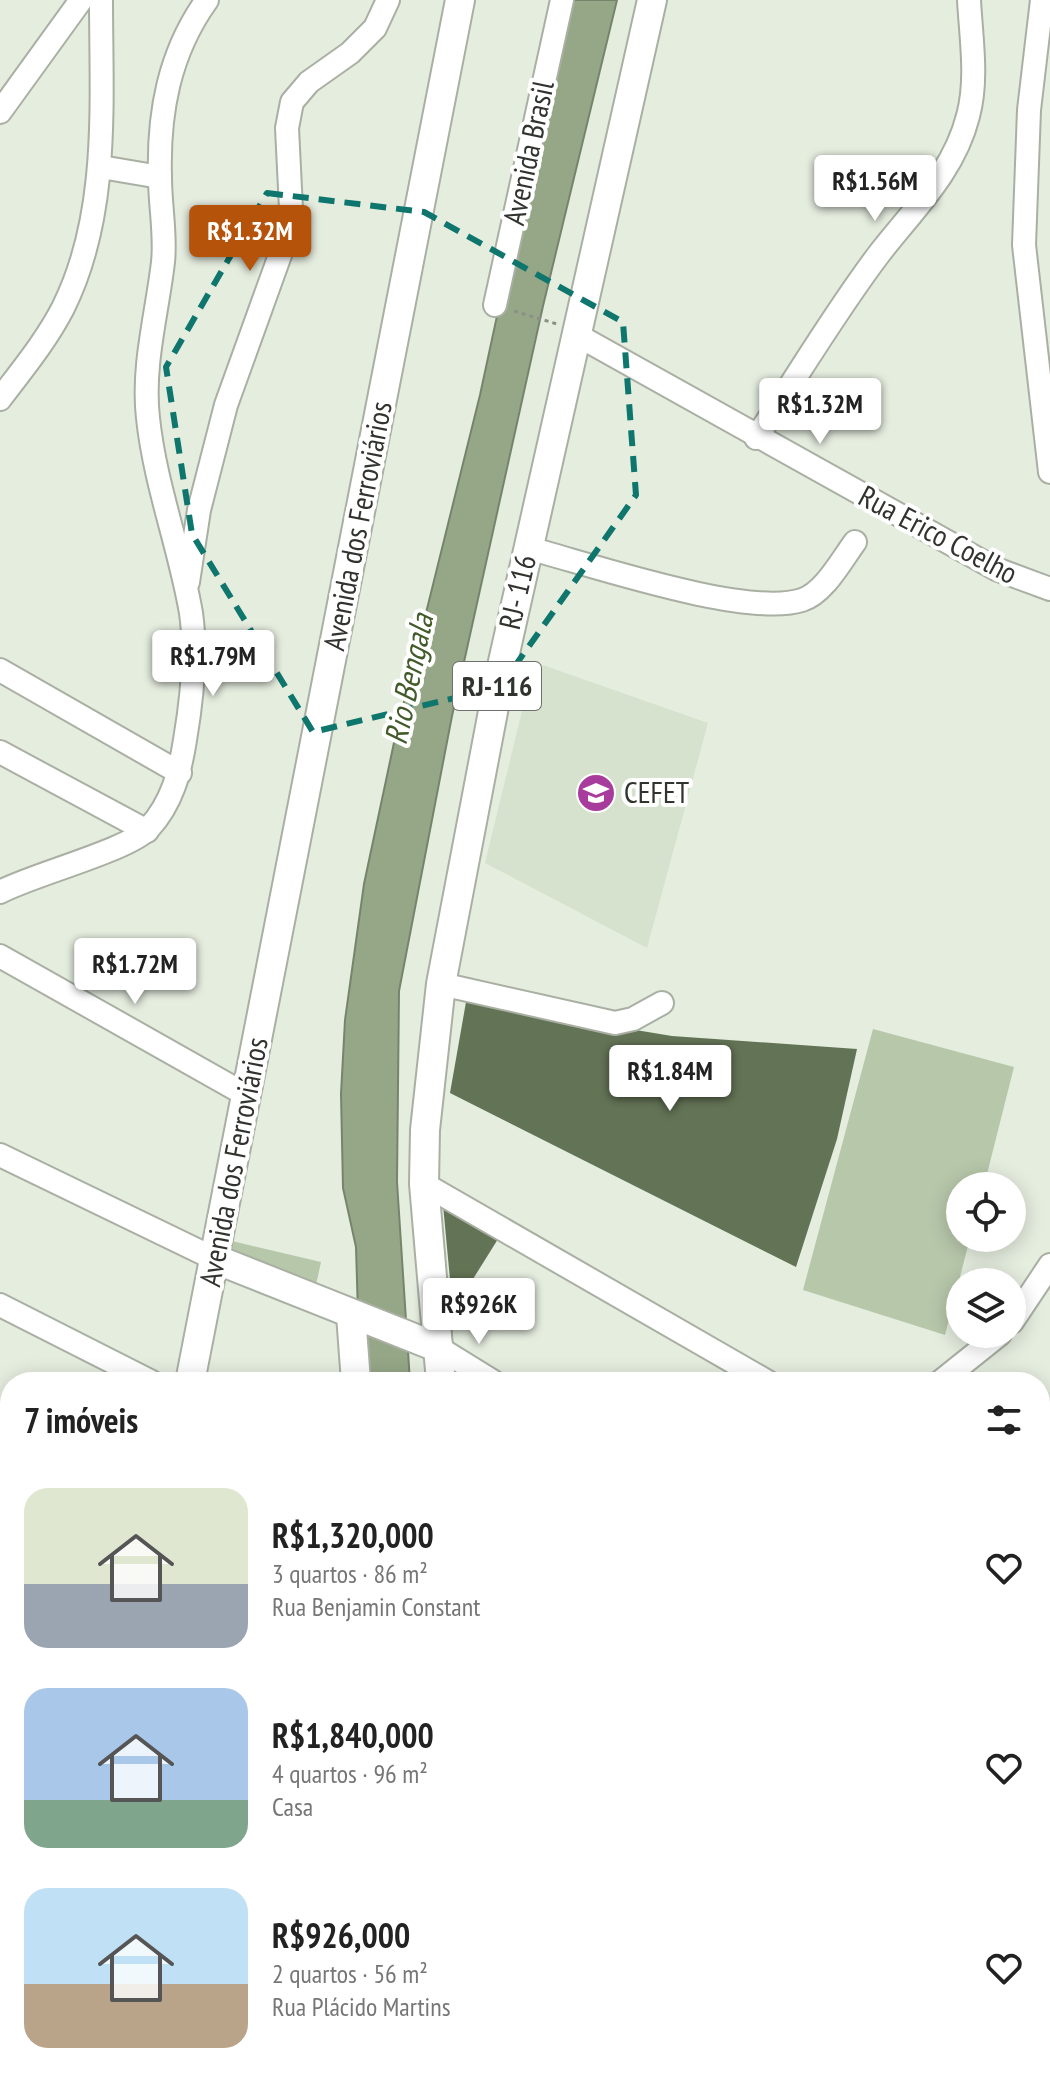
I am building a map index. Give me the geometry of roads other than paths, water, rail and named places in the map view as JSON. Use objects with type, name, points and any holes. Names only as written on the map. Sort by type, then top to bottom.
[{"type":"main road","name":"Avenida dos Ferroviários","points":[[192,1372],[460,0]]},
{"type":"main road","name":"RJ- 116","points":[[438,1372],[431,1345],[424,1184],[425,1130],[441,984],[475,797],[528,548],[567,329],[652,0]]},
{"type":"main road","points":[[215,1259],[354,1317],[431,1345]]},
{"type":"main road","points":[[354,1317],[356,1372]]},
{"type":"street","points":[[0,112],[81,0]]},
{"type":"street","points":[[0,399],[39,348],[64,307],[80,261],[101,167],[101,0]]},
{"type":"street","points":[[0,892],[49,870],[108,850],[147,831],[164,810],[180,773],[194,667],[186,591],[148,420],[146,380],[163,259],[160,177],[168,83],[181,41],[207,0]]},
{"type":"street","points":[[186,591],[199,510],[226,405],[284,244],[291,209],[287,128],[292,102],[309,82],[350,53],[375,28],[388,0]]},
{"type":"street","name":"Avenida Brasil","points":[[504,308],[562,0]]},
{"type":"street","points":[[756,438],[879,254],[926,199],[953,156],[968,116],[974,71],[969,0]]},
{"type":"street","points":[[1042,0],[1029,110],[1024,245],[1050,472]]},
{"type":"street","points":[[101,167],[160,177]]},
{"type":"street","name":"Rua Erico Coelho","points":[[567,329],[756,438],[996,569],[1050,589]]},
{"type":"street","points":[[528,548],[729,600],[770,606],[805,600],[825,582],[855,542]]},
{"type":"street","points":[[0,670],[180,773]]},
{"type":"street","points":[[0,752],[147,831]]},
{"type":"street","points":[[0,956],[248,1096]]},
{"type":"street","points":[[441,984],[615,1023],[633,1019],[662,1003]]},
{"type":"street","points":[[0,1155],[215,1259]]},
{"type":"street","points":[[424,1184],[751,1372]]},
{"type":"street","points":[[1026,1301],[1050,1265]]},
{"type":"street","points":[[0,1305],[132,1372]]},
{"type":"street","points":[[431,1345],[477,1372]]},
{"type":"street","points":[[952,1372],[982,1348]]},
{"type":"place","name":"CEFET","points":[[596,793]]},
{"type":"water label","name":"Rio Bengala","points":[[409,679]]}]
